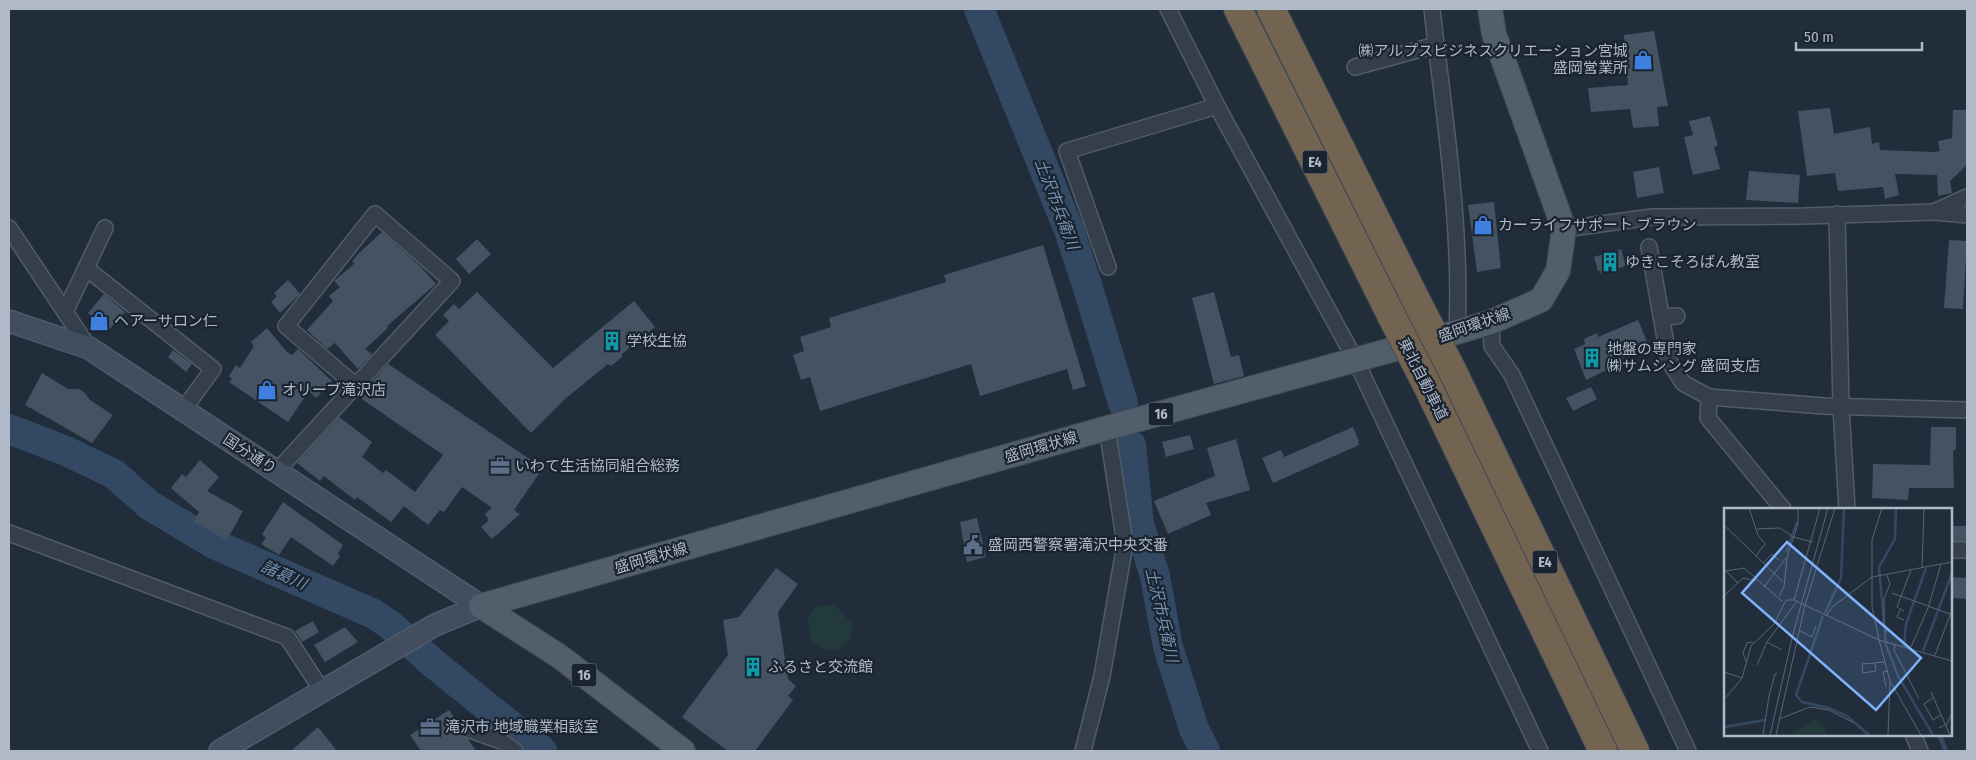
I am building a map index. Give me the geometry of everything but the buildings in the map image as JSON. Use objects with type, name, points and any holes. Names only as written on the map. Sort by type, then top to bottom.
[{"type":"highway","name":"東北自動車道","points":[[1238,9],[1427,385],[1603,751]]},
{"type":"highway","name":"東北自動車道","points":[[1271,9],[1453,372],[1636,751]]},
{"type":"main road","name":"盛岡環状線","points":[[481,606],[1107,428],[1457,332],[1491,322],[1541,300],[1558,271],[1564,228],[1494,34],[1490,9]]},
{"type":"main road","name":"16","points":[[481,606],[559,656],[683,751]]},
{"type":"street","points":[[1168,9],[1217,106],[1356,361],[1540,751]]},
{"type":"street","points":[[1432,9],[1456,224],[1459,283],[1457,332]]},
{"type":"street","points":[[1355,67],[1436,45]]},
{"type":"street","points":[[1108,266],[1067,151],[1217,106]]},
{"type":"street","points":[[1935,212],[1967,197]]},
{"type":"street","points":[[1564,228],[1652,217],[1935,212],[1967,215]]},
{"type":"street","points":[[277,472],[356,386],[452,281],[375,214],[286,326],[356,386]]},
{"type":"street","points":[[1837,214],[1840,407],[1847,508]]},
{"type":"street","points":[[9,228],[89,348]]},
{"type":"street","points":[[65,312],[105,228]]},
{"type":"street","points":[[1649,247],[1669,361],[1683,383],[1709,397],[1840,407],[1967,410]]},
{"type":"street","points":[[86,268],[213,369],[183,410]]},
{"type":"street","points":[[1661,317],[1677,316]]},
{"type":"street","name":"国分通り","points":[[9,321],[89,348],[481,606]]},
{"type":"street","points":[[1491,322],[1492,346],[1512,375],[1688,751]]},
{"type":"street","points":[[1709,397],[1708,418],[1782,508]]},
{"type":"street","points":[[1083,751],[1102,676],[1125,544],[1107,428]]},
{"type":"street","points":[[9,533],[288,637],[323,692]]},
{"type":"street","points":[[1951,550],[1967,550]]},
{"type":"street","points":[[220,751],[435,625],[481,606]]},
{"type":"street","points":[[467,728],[501,741],[515,751]]},
{"type":"street","points":[[1913,735],[1920,751]]},
{"type":"green space","points":[[834,604],[852,624],[851,638],[839,650],[824,650],[811,642],[807,619],[815,607]]},
{"type":"waterway","name":"土沢市兵衛川","points":[[979,9],[1069,230],[1123,403]]},
{"type":"waterway","name":"諸葛川","points":[[9,429],[66,451],[114,474],[149,505],[216,545],[374,614],[390,625],[433,663],[542,751]]},
{"type":"waterway","name":"土沢市兵衛川","points":[[1131,445],[1139,524],[1155,576],[1168,647],[1194,729],[1205,751]]},
{"type":"waterway","points":[[1939,735],[1946,751]]},
{"type":"place","name":"㈱アルプスビジネスクリエーション宮城 盛岡営業所","points":[[1643,60]]},
{"type":"place","name":"カーライフサポート ブラウン","points":[[1483,225]]},
{"type":"place","name":"ゆきこそろばん教室","points":[[1610,262]]},
{"type":"place","name":"ヘアーサロン仁","points":[[99,321]]},
{"type":"place","name":"学校生協","points":[[612,341]]},
{"type":"place","name":"地盤の専門家 ㈱サムシング 盛岡支店","points":[[1592,358]]},
{"type":"place","name":"オリーブ滝沢店","points":[[267,390]]},
{"type":"place","name":"いわて生活協同組合総務","points":[[500,466]]},
{"type":"place","name":"盛岡西警察署滝沢中央交番","points":[[973,545]]},
{"type":"place","name":"ふるさと交流館","points":[[753,667]]},
{"type":"place","name":"滝沢市 地域職業相談室","points":[[430,727]]}]
